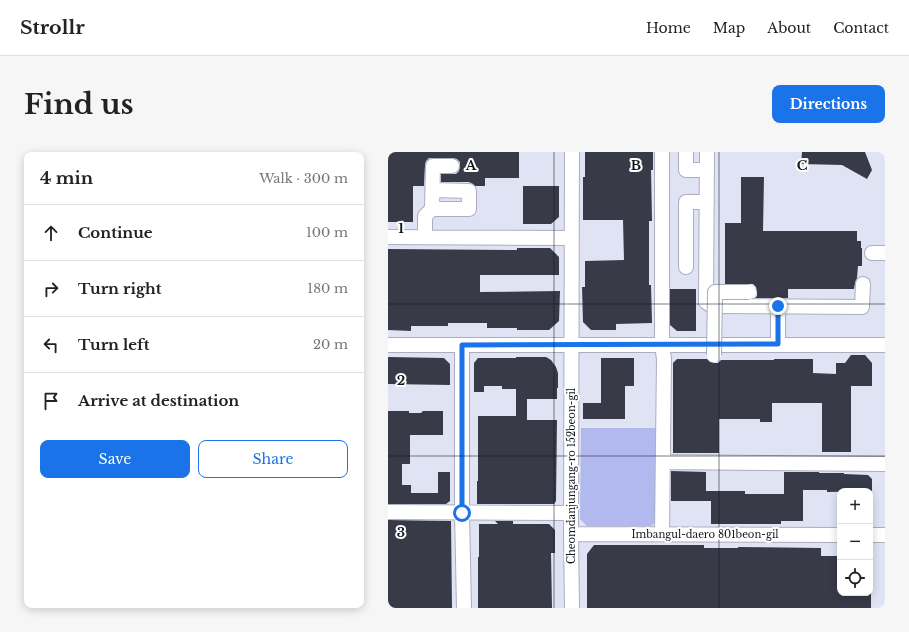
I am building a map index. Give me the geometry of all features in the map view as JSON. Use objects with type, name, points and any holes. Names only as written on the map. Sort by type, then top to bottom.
[{"type":"street","name":"Cheomdanjungang-ro 152beon-gil","points":[[572,152],[572,608]]},
{"type":"street","points":[[662,152],[662,345],[664,359],[662,533]]},
{"type":"street","points":[[686,152],[686,170],[707,170]]},
{"type":"street","points":[[707,152],[706,302],[712,306],[862,307],[862,284]]},
{"type":"street","points":[[432,210],[432,166],[452,166]]},
{"type":"street","points":[[425,237],[425,216],[432,210],[469,209],[469,191],[432,190]]},
{"type":"street","points":[[686,267],[686,202],[707,202]]},
{"type":"street","points":[[388,237],[572,238]]},
{"type":"street","points":[[714,357],[714,292],[749,292]]},
{"type":"street","points":[[778,306],[778,344]]},
{"type":"street","points":[[388,345],[885,345]]},
{"type":"street","points":[[462,345],[462,513],[464,608]]},
{"type":"street","points":[[663,462],[885,464]]},
{"type":"street","points":[[388,512],[571,513]]},
{"type":"street","name":"Imbangul-daero 801beon-gil","points":[[571,534],[662,533],[837,535]]},
{"type":"street","points":[[873,535],[885,535]]},
{"type":"shaded area","points":[[581,428],[660,428],[660,518],[651,526],[587,526],[580,519]]},
{"type":"building","points":[[388,152],[519,152],[519,178],[485,178],[485,186],[475,186],[469,182],[441,182],[441,174],[456,174],[459,171],[460,162],[457,159],[452,158],[429,158],[425,165],[424,186],[413,186],[413,222],[388,222]]},
{"type":"building","points":[[585,152],[653,152],[653,170],[651,170],[652,221],[649,221],[649,285],[651,285],[652,323],[616,324],[616,330],[591,330],[583,322],[582,287],[585,287],[585,261],[624,260],[623,220],[583,220],[583,177],[585,177]]},
{"type":"building","points":[[802,152],[865,152],[872,170],[867,179],[842,165],[801,164]]},
{"type":"building","points":[[741,177],[764,177],[763,231],[857,231],[857,241],[861,241],[862,248],[862,266],[858,266],[854,289],[788,289],[788,298],[755,298],[757,296],[757,292],[756,287],[753,284],[725,284],[725,223],[741,223]]},
{"type":"building","points":[[523,186],[559,186],[559,217],[551,224],[523,224]]},
{"type":"building","points":[[517,248],[550,248],[559,257],[559,275],[480,275],[480,292],[560,291],[559,321],[549,330],[487,328],[487,323],[448,323],[448,326],[411,326],[411,331],[388,330],[388,249],[517,250]]},
{"type":"building","points":[[670,289],[696,289],[696,331],[677,331],[670,325]]},
{"type":"building","points":[[851,355],[865,355],[872,363],[872,386],[851,386],[851,452],[822,452],[822,403],[772,403],[772,422],[760,422],[760,419],[719,419],[719,453],[673,453],[673,363],[677,359],[707,359],[710,362],[718,363],[721,360],[813,359],[813,373],[836,374],[836,363],[845,363]]},
{"type":"building","points":[[388,357],[444,358],[450,364],[450,385],[388,384]]},
{"type":"building","points":[[546,357],[551,360],[558,373],[557,399],[527,399],[527,420],[557,420],[556,501],[554,504],[477,504],[478,416],[516,416],[516,389],[502,389],[502,386],[484,386],[484,392],[474,392],[474,363],[478,358]]},
{"type":"building","points":[[601,358],[634,358],[634,386],[625,386],[625,419],[583,419],[583,403],[601,403]]},
{"type":"building","points":[[388,411],[409,411],[409,413],[421,413],[423,411],[443,411],[443,435],[410,435],[410,464],[402,464],[402,485],[411,485],[411,493],[438,493],[438,472],[450,472],[450,501],[446,504],[388,504]]},
{"type":"building","points":[[671,471],[706,472],[706,491],[745,491],[745,494],[784,494],[784,472],[844,473],[868,475],[872,479],[872,488],[837,488],[837,492],[827,492],[827,490],[803,490],[803,521],[781,521],[781,524],[711,524],[711,501],[671,501]]},
{"type":"building","points":[[388,520],[451,521],[452,608],[388,608]]},
{"type":"building","points":[[495,521],[513,521],[513,524],[549,524],[555,530],[555,553],[551,553],[552,608],[478,608],[479,524],[498,524]]},
{"type":"building","points":[[594,545],[704,545],[704,548],[821,548],[821,556],[837,556],[837,596],[871,596],[871,608],[587,608],[587,554]]},
{"type":"route","points":[[462,513],[462,345],[778,344],[778,306]]}]
